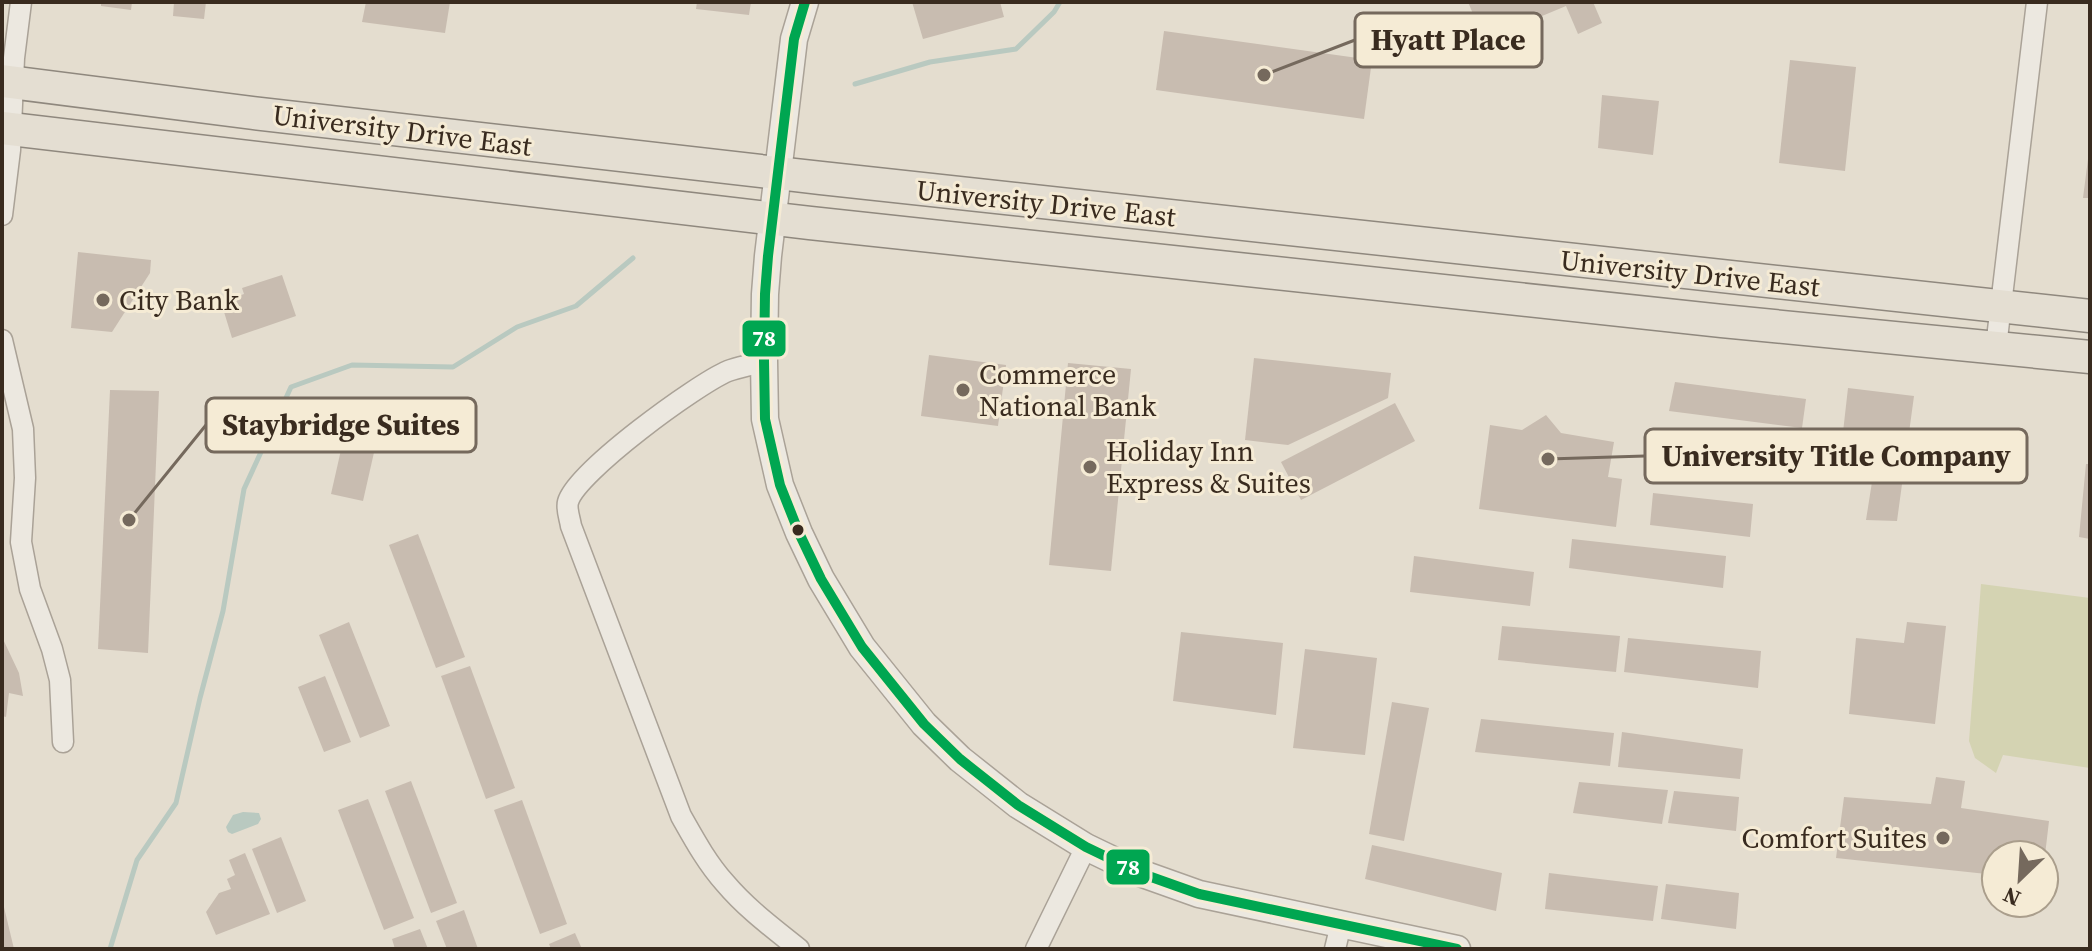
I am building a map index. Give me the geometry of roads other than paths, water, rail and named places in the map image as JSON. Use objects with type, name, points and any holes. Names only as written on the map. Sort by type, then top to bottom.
[{"type":"main road","name":"University Drive East","points":[[8,82],[777,173],[2090,316]]},
{"type":"main road","name":"University Drive East","points":[[7,129],[772,219],[2090,357]]},
{"type":"main road","points":[[1464,293],[1467,249]]},
{"type":"street","points":[[2,215],[8,82],[21,2]]},
{"type":"street","points":[[805,2],[794,39],[772,219],[765,294],[765,419],[780,485],[799,533],[821,579],[862,647],[924,724],[960,759],[1018,805],[1086,847],[1140,873],[1338,937],[1457,949]]},
{"type":"street","points":[[1996,347],[2037,2]]},
{"type":"street","points":[[2,340],[23,429],[25,478],[21,542],[30,589],[60,680],[63,742]]},
{"type":"street","points":[[764,361],[727,372],[635,434],[593,468],[574,490],[567,505],[571,526],[681,816],[723,882],[749,909],[799,949]]},
{"type":"street","points":[[1036,949],[1086,847]]},
{"type":"waterway","points":[[855,84],[930,62],[1016,49],[1054,12],[1060,2]]},
{"type":"waterway","points":[[110,949],[137,860],[176,803],[223,611],[244,489],[291,387],[352,365],[453,367],[517,327],[576,306],[633,258]]},
{"type":"place","name":"Hyatt Place","points":[[1264,75]]},
{"type":"place","name":"City Bank","points":[[103,300]]},
{"type":"place","name":"Commerce National Bank","points":[[963,390]]},
{"type":"place","name":"University Title Company","points":[[1548,459]]},
{"type":"place","name":"Holiday Inn Express & Suites","points":[[1090,467]]},
{"type":"place","name":"Staybridge Suites","points":[[129,520]]},
{"type":"place","name":"Comfort Suites","points":[[1943,838]]}]
